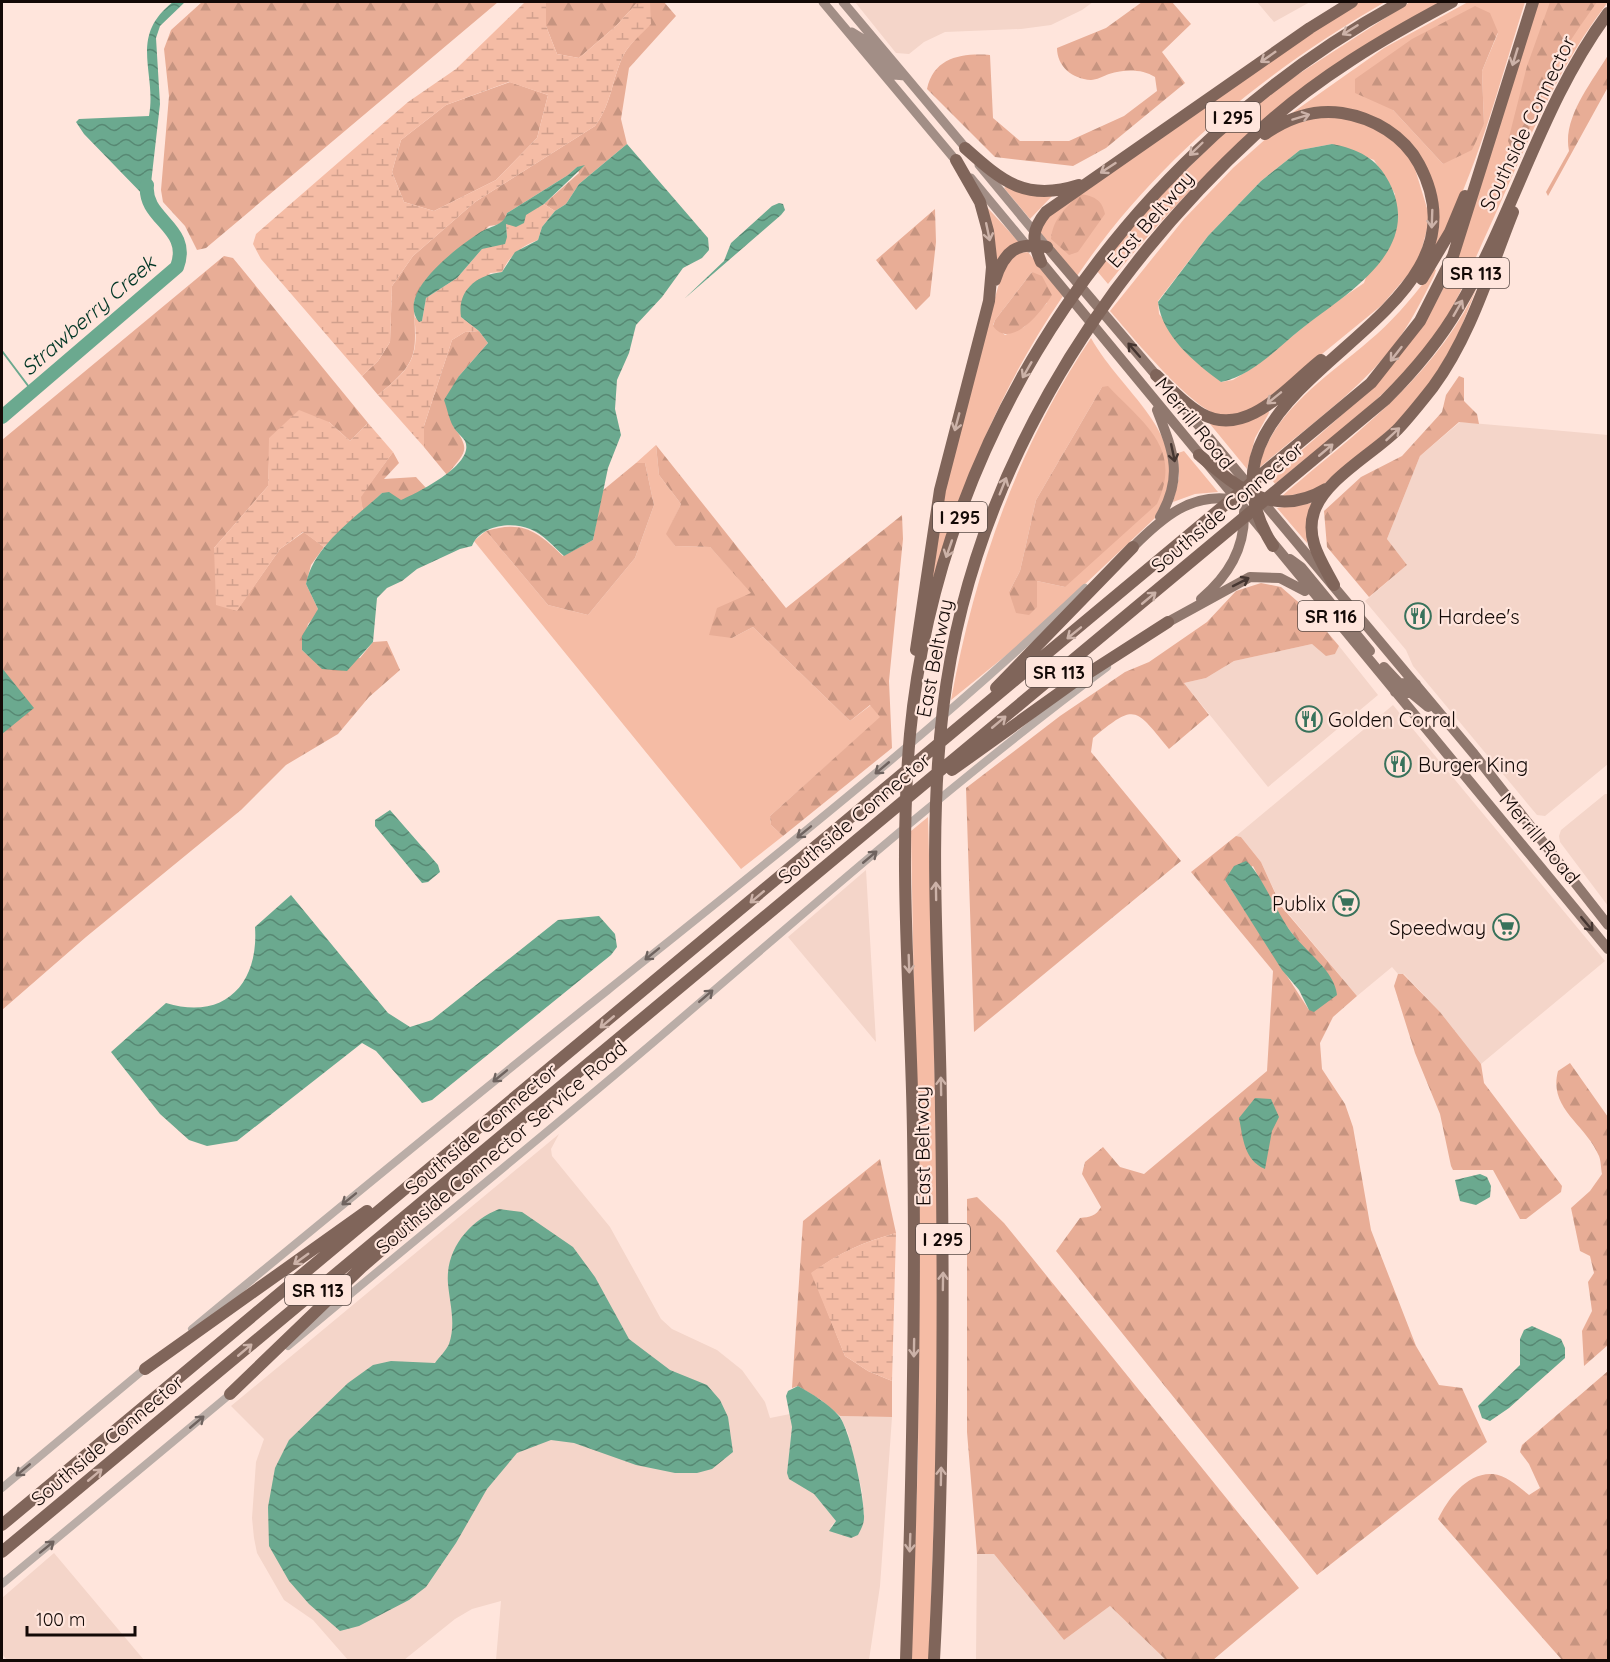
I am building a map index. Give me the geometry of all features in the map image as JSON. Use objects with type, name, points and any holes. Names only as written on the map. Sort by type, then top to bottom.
[{"type":"highway","points":[[1041,262],[1030,244],[1033,230],[1046,212],[1086,182],[1352,2]]},
{"type":"highway","name":"East Beltway","points":[[906,1660],[913,1464],[914,1221],[905,843],[910,732],[938,585],[962,511],[1006,409],[1056,320],[1094,266],[1172,173],[1225,123],[1318,52],[1401,2]]},
{"type":"highway","name":"East Beltway","points":[[934,1660],[940,1502],[943,1242],[934,817],[944,704],[963,606],[976,557],[1003,484],[1047,396],[1077,345],[1114,291],[1166,225],[1259,131],[1320,82],[1378,42],[1452,2]]},
{"type":"highway","name":"Southside Connector","points":[[2,1525],[1371,383],[1408,339],[1438,289],[1453,256],[1533,2]]},
{"type":"highway","name":"Southside Connector","points":[[2,1552],[1385,400],[1409,376],[1441,336],[1460,306],[1547,118],[1582,52],[1608,13]]},
{"type":"highway","points":[[1233,157],[1269,131],[1307,114],[1331,112],[1354,116],[1376,123],[1397,137],[1417,161],[1425,176],[1433,209],[1432,233],[1426,257],[1415,277],[1381,316],[1278,412],[1259,447],[1249,499]]},
{"type":"highway","points":[[1249,499],[1281,502],[1297,500],[1318,494],[1332,485],[1397,430],[1445,369],[1474,311],[1547,118]]},
{"type":"highway","points":[[962,144],[1003,180],[1031,191],[1049,192],[1086,182]]},
{"type":"highway","points":[[956,160],[980,202],[988,231],[992,267],[989,301]]},
{"type":"highway","points":[[1278,412],[1382,324],[1406,300],[1438,255],[1468,189],[1480,169]]},
{"type":"highway","points":[[913,711],[914,660],[940,490],[989,301],[1003,260],[1014,249],[1030,244],[1047,247]]},
{"type":"highway","points":[[1156,375],[1209,418],[1222,421],[1242,419],[1258,411],[1401,294]]},
{"type":"highway","points":[[1198,455],[1249,499],[1273,546]]},
{"type":"highway","points":[[1332,485],[1316,506],[1311,532],[1314,546],[1334,585]]},
{"type":"highway","points":[[977,712],[992,692],[1133,548]]},
{"type":"highway","points":[[890,814],[1073,682],[1168,622]]},
{"type":"highway","points":[[230,1394],[362,1266],[456,1187],[634,1027]]},
{"type":"highway","points":[[144,1369],[381,1201],[402,1191]]},
{"type":"highway","points":[[940,1502],[944,1576],[942,1660]]},
{"type":"highway","points":[[899,1660],[909,1592]]},
{"type":"main road","points":[[823,2],[1030,244]]},
{"type":"main road","points":[[835,2],[845,4]]},
{"type":"main road","name":"Merrill Road","points":[[845,4],[1047,247],[1228,458],[1249,499],[1299,543],[1334,585],[1474,754],[1608,925]]},
{"type":"main road","points":[[847,30],[865,40],[894,75],[905,76]]},
{"type":"main road","points":[[894,85],[910,91],[950,138],[962,144]]},
{"type":"main road","name":"Merrill Road","points":[[1041,262],[1198,455]]},
{"type":"main road","points":[[1152,398],[1173,450],[1175,466],[1170,499],[1157,523]]},
{"type":"main road","points":[[1133,548],[1157,523],[1172,512],[1198,501],[1222,498],[1249,499],[1243,531],[1231,566],[1222,579],[1189,609]]},
{"type":"main road","points":[[1273,546],[1301,567],[1392,678],[1406,685],[1416,684]]},
{"type":"main road","name":"Merrill Road","points":[[1273,546],[1608,950]]},
{"type":"main road","points":[[1168,622],[1242,580],[1269,576],[1299,585],[1324,606]]},
{"type":"main road","points":[[1395,692],[1411,693],[1422,701],[1474,754]]},
{"type":"street","name":"Southside Connector","points":[[2,1488],[501,1075],[850,795],[968,697],[1093,581],[1133,548]]},
{"type":"street","name":"Southside Connector Service Road","points":[[2,1584],[1020,734],[1168,622]]},
{"type":"shaded area","points":[[855,2],[1093,2],[1051,25],[1021,29],[945,32],[924,42],[909,54],[896,53]]},
{"type":"shaded area","points":[[1257,2],[1310,2],[1274,22]]},
{"type":"shaded area","points":[[1460,422],[1608,435],[1608,764],[1545,816],[1537,815],[1413,666],[1406,650],[1365,601],[1407,565],[1387,539],[1420,456]]},
{"type":"shaded area","points":[[1312,644],[1335,654],[1339,646],[1378,695],[1268,787],[1184,683],[1206,678],[1234,661]]},
{"type":"shaded area","points":[[1393,705],[1605,961],[1481,1064],[1440,1012],[1404,974],[1398,974],[1392,967],[1357,996],[1281,905],[1261,862],[1241,837],[1236,836]]},
{"type":"shaded area","points":[[1605,794],[1608,794],[1608,906],[1560,842],[1559,836],[1561,830]]},
{"type":"shaded area","points":[[866,870],[876,1042],[788,937]]},
{"type":"shaded area","points":[[559,1134],[551,1149],[552,1156],[610,1227],[661,1319],[672,1329],[717,1350],[742,1370],[765,1402],[770,1418],[790,1414],[792,1427],[787,1473],[814,1494],[836,1521],[830,1527],[864,1516],[862,1491],[848,1433],[840,1416],[892,1417],[880,1586],[869,1660],[496,1660],[501,1601],[472,1609],[455,1619],[404,1660],[348,1660],[313,1620],[284,1600],[257,1553],[254,1538],[252,1518],[256,1462],[264,1439],[231,1406]]},
{"type":"shaded area","points":[[54,1553],[144,1660],[7,1660],[2,1654],[2,1598]]},
{"type":"shaded area","points":[[977,1554],[994,1554],[1064,1640],[1110,1606],[1166,1660],[976,1660]]},
{"type":"green space","points":[[202,2],[498,2],[206,248],[197,250],[185,226],[163,202],[161,190],[169,96],[164,49],[171,30]]},
{"type":"green space","points":[[546,2],[664,2],[676,16],[629,68],[621,119],[627,144],[579,184],[566,204],[555,211],[544,204],[579,173],[577,167],[507,213],[501,223],[489,226],[414,301],[415,345],[413,354],[402,373],[378,395],[362,376],[378,361],[390,342],[392,286],[413,256],[475,202],[595,126],[605,109],[623,56],[650,23],[636,4],[616,26],[579,58],[557,54],[546,26]]},
{"type":"green space","points":[[546,2],[546,26],[557,54],[579,58],[616,26],[636,4],[650,2],[651,24],[623,56],[605,109],[595,126],[475,202],[413,256],[392,286],[390,342],[378,361],[362,376],[261,259],[253,244],[256,234],[408,102],[456,69],[524,3]],"holes":[[[509,82],[548,95],[537,138],[496,180],[434,211],[404,202],[392,172],[401,140],[446,105]]]},
{"type":"green space","points":[[1142,2],[1172,2],[1191,24],[1162,52],[1185,83],[1106,148],[1073,166],[995,157],[927,89],[936,70],[951,59],[969,55],[990,55],[993,118],[1020,141],[1069,141],[1124,116],[1157,91],[1155,77],[1139,71],[1115,72],[1093,80],[1078,77],[1063,66],[1058,55],[1057,48],[1106,28]]},
{"type":"green space","points":[[1357,2],[1385,2],[1297,58],[1215,122],[1141,194],[1077,276],[1038,230],[1042,219]]},
{"type":"green space","points":[[1410,2],[1440,2],[1346,60],[1260,126],[1181,200],[1108,284],[1097,271],[1143,212],[1257,101]]},
{"type":"green space","points":[[1468,2],[1525,2],[1476,157],[1437,246],[1433,246],[1437,218],[1434,189],[1422,162],[1397,132],[1309,109],[1292,113],[1384,48]],"holes":[[[1498,33],[1482,71],[1484,124],[1443,164],[1393,110]]]},
{"type":"green space","points":[[1538,2],[1608,2],[1589,28],[1557,82],[1453,307],[1420,354],[1382,395],[1275,484],[1270,477],[1372,386],[1394,362],[1433,307],[1450,275]]},
{"type":"green space","points":[[1550,2],[1597,2],[1556,64],[1527,134],[1512,150],[1508,141],[1527,66]]},
{"type":"green space","points":[[1475,6],[1490,13],[1498,32],[1482,71],[1484,124],[1472,150],[1443,164],[1393,110],[1355,93],[1355,79],[1412,39]]},
{"type":"green space","points":[[1608,55],[1608,87],[1548,196],[1546,192],[1569,151],[1568,139],[1574,113]]},
{"type":"green space","points":[[510,82],[548,95],[537,138],[496,180],[434,211],[404,202],[392,172],[401,140],[446,105]]},
{"type":"green space","points":[[1324,116],[1362,121],[1390,136],[1412,159],[1430,218],[1418,263],[1382,305],[1262,403],[1239,414],[1223,416],[1211,412],[1180,388],[1110,311],[1184,219],[1233,168],[1269,136],[1289,124]],"holes":[[[1332,144],[1374,160],[1395,194],[1364,283],[1326,309],[1254,367],[1233,380],[1221,382],[1159,314],[1158,301],[1208,236],[1261,181],[1300,150]]]},
{"type":"green space","points":[[1007,186],[1053,195],[1030,219],[1004,188]]},
{"type":"green space","points":[[1080,194],[1096,199],[1102,205],[1105,214],[1078,252],[1069,255],[1051,239],[1052,232],[1061,214]]},
{"type":"green space","points":[[544,204],[555,211],[542,227],[538,240],[516,252],[502,272],[490,273],[461,317],[479,331],[465,332],[452,340],[424,426],[424,447],[378,395],[398,378],[410,362],[415,342],[414,316],[422,321],[426,298],[457,278],[482,249],[507,237],[506,224]]},
{"type":"green space","points":[[984,204],[1019,242],[997,261]]},
{"type":"green space","points":[[935,209],[936,242],[930,296],[916,310],[876,260]]},
{"type":"green space","points":[[1028,252],[1063,296],[1019,367],[984,441],[954,517],[928,596],[938,516],[970,384],[1005,263],[1012,254]],"holes":[[[1032,272],[1047,303],[1024,327],[1005,335],[993,325]]]},
{"type":"green space","points":[[224,256],[233,258],[368,423],[350,441],[329,422],[270,438],[268,486],[214,548],[237,610],[280,549],[304,532],[324,547],[311,565],[306,584],[318,609],[316,616],[308,624],[302,650],[311,658],[360,658],[373,642],[387,641],[400,670],[369,697],[338,734],[286,765],[241,810],[86,937],[2,1010],[2,440]]},
{"type":"green space","points":[[1434,269],[1436,270],[1434,276],[1411,320],[1380,362],[1330,410],[1258,469],[1266,447],[1290,410],[1385,327]]},
{"type":"green space","points":[[1032,272],[1042,276],[1052,295],[1026,326],[1008,334],[1000,333],[993,326],[995,320]]},
{"type":"green space","points":[[1477,287],[1457,338],[1434,377],[1397,423],[1323,485],[1309,492],[1281,497],[1364,427],[1416,377],[1460,320]]},
{"type":"green space","points":[[479,331],[488,343],[459,376],[453,426],[463,441],[464,451],[447,475],[424,447],[424,426],[452,340],[465,332]]},
{"type":"green space","points":[[1091,338],[1105,360],[1154,422],[1165,443],[1170,466],[1167,491],[1155,518],[1030,636],[951,700],[973,604],[1002,512],[1041,423]],"holes":[[[1102,387],[1065,587],[1037,581],[1009,592],[1020,571],[1036,500]]]},
{"type":"green space","points":[[1459,376],[1464,378],[1464,401],[1477,414],[1479,424],[1459,422],[1420,456],[1387,539],[1407,565],[1369,597],[1327,547],[1324,511],[1361,477],[1402,456],[1442,412],[1446,395]]},
{"type":"green space","points":[[1108,386],[1146,425],[1156,438],[1162,452],[1165,467],[1164,484],[1157,504],[1065,587],[1037,581],[1037,607],[1029,615],[1016,613],[1009,592],[1020,571],[1036,500],[1102,387]]},
{"type":"green space","points":[[1268,409],[1269,413],[1255,438],[1247,469],[1210,424],[1211,421]]},
{"type":"green space","points":[[299,410],[329,422],[350,441],[368,423],[393,452],[361,497],[363,511],[324,547],[303,532],[280,549],[237,611],[216,605],[214,548],[268,486],[269,438]]},
{"type":"green space","points":[[656,445],[659,475],[681,504],[667,534],[675,546],[710,547],[752,593],[732,638],[753,627],[850,721],[871,705],[881,717],[770,816],[771,825],[783,836],[741,869],[474,541],[486,531],[548,605],[588,615],[635,558],[654,505],[645,463],[636,463]]},
{"type":"green space","points":[[656,445],[786,608],[902,515],[903,539],[889,681],[892,748],[783,836],[771,825],[770,816],[880,717],[870,705],[850,721],[753,627],[732,638],[709,635],[717,608],[751,593],[710,547],[675,546],[666,534],[681,504],[659,475]]},
{"type":"green space","points":[[1184,451],[1218,492],[1195,494],[1173,502],[1179,478],[1178,453]]},
{"type":"green space","points":[[393,452],[399,463],[384,479],[416,477],[427,489],[401,501],[382,493],[363,511],[360,497]]},
{"type":"green space","points":[[636,463],[645,463],[654,505],[635,558],[588,615],[548,605],[486,531],[520,527],[537,534],[563,556],[593,540],[602,491]]},
{"type":"green space","points":[[1311,504],[1307,543],[1277,508]]},
{"type":"green space","points":[[1261,583],[1281,587],[1312,614],[1339,646],[1335,654],[1326,656],[1312,644],[1234,661],[1206,678],[1184,683],[1209,715],[1169,749],[1149,725],[1134,715],[1118,719],[1093,738],[1091,752],[1181,861],[974,1032],[966,788],[1060,716],[1125,672],[1149,662],[1207,622],[1236,591]]},
{"type":"green space","points":[[928,817],[938,1201],[937,1425],[929,1660],[911,1660],[918,1459],[919,1276],[911,831]]},
{"type":"green space","points":[[1236,836],[1241,837],[1261,862],[1281,906],[1357,996],[1333,1017],[1320,1043],[1322,1069],[1345,1104],[1353,1127],[1371,1230],[1416,1346],[1439,1385],[1462,1388],[1487,1442],[1317,1575],[1056,1251],[1080,1218],[1092,1216],[1101,1207],[1082,1174],[1085,1162],[1103,1147],[1120,1167],[1144,1174],[1267,1071],[1273,971],[1191,872]],"holes":[[[1253,866],[1276,912],[1300,944],[1309,1010],[1225,880]]]},
{"type":"green space","points":[[1398,974],[1403,974],[1440,1012],[1481,1064],[1484,1083],[1562,1186],[1561,1192],[1526,1219],[1520,1219],[1493,1170],[1453,1170],[1440,1114],[1415,1053],[1394,986]]},
{"type":"green space","points":[[1570,1063],[1608,1117],[1608,1345],[1584,1366],[1582,1331],[1592,1311],[1588,1282],[1594,1273],[1590,1256],[1580,1251],[1571,1208],[1590,1191],[1602,1174],[1600,1158],[1593,1145],[1570,1116],[1558,1096],[1556,1084],[1558,1071]]},
{"type":"green space","points":[[880,1159],[896,1233],[852,1249],[812,1273],[845,1356],[868,1371],[892,1381],[892,1417],[840,1416],[821,1400],[798,1386],[792,1388],[803,1221]]},
{"type":"green space","points":[[977,1197],[1004,1223],[1299,1588],[1213,1660],[1166,1660],[1110,1606],[1064,1640],[994,1554],[977,1554],[967,1432],[967,1199]]},
{"type":"green space","points":[[896,1233],[892,1381],[868,1371],[845,1356],[811,1273],[852,1249]]},
{"type":"green space","points":[[1608,1371],[1608,1660],[1562,1660],[1438,1519],[1459,1488],[1475,1477],[1493,1474],[1503,1477],[1529,1495],[1540,1488],[1529,1464],[1520,1452],[1522,1445]]},
{"type":"water","points":[[173,2],[185,2],[160,26],[156,38],[160,104],[149,201],[84,134],[76,122],[79,119],[149,116],[148,42],[151,28],[159,15]]},
{"type":"water","points":[[627,144],[708,238],[709,250],[702,258],[683,268],[662,297],[636,325],[629,353],[617,380],[615,409],[621,435],[608,468],[593,540],[564,556],[544,537],[530,529],[506,525],[489,529],[476,539],[472,546],[460,549],[417,569],[402,581],[387,588],[377,598],[373,642],[347,671],[322,669],[302,650],[302,636],[318,609],[306,584],[317,557],[336,534],[382,493],[389,492],[401,500],[419,491],[454,468],[466,450],[465,441],[453,426],[444,400],[459,376],[488,343],[479,331],[461,317],[462,299],[466,292],[484,276],[502,272],[515,252],[538,240],[542,227],[555,211],[566,204],[579,184]]},
{"type":"water","points":[[1332,144],[1366,156],[1379,167],[1389,182],[1397,207],[1397,229],[1389,250],[1357,286],[1263,361],[1243,374],[1221,382],[1181,348],[1166,326],[1158,302],[1208,236],[1261,181],[1300,150]]},
{"type":"water","points":[[585,165],[544,204],[526,215],[524,223],[516,227],[506,224],[505,244],[482,249],[457,278],[426,298],[422,321],[419,322],[414,310],[415,298],[422,285],[444,260],[479,233],[503,221],[507,213],[577,167]]},
{"type":"water","points":[[783,204],[785,210],[781,215],[684,299],[724,261],[731,243],[772,206]]},
{"type":"water","points":[[2,668],[34,708],[2,734]]},
{"type":"water","points":[[390,810],[438,865],[440,872],[428,882],[422,883],[375,826],[375,820]]},
{"type":"water","points":[[1246,861],[1257,874],[1291,932],[1325,970],[1335,986],[1337,995],[1314,1012],[1309,1010],[1299,990],[1282,970],[1225,880],[1234,866]]},
{"type":"water","points":[[291,895],[388,1013],[410,1027],[432,1020],[558,920],[599,916],[615,934],[617,947],[611,955],[432,1100],[422,1103],[376,1051],[362,1043],[237,1141],[207,1146],[189,1140],[160,1114],[111,1052],[166,1003],[187,1007],[205,1007],[221,1002],[234,993],[244,981],[251,965],[255,947],[255,927]]},
{"type":"water","points":[[1255,1098],[1271,1099],[1279,1117],[1272,1131],[1265,1169],[1258,1165],[1249,1154],[1243,1141],[1239,1118]]},
{"type":"water","points":[[1480,1174],[1487,1177],[1491,1186],[1490,1197],[1476,1205],[1460,1201],[1455,1180]]},
{"type":"water","points":[[499,1209],[522,1212],[573,1247],[595,1277],[629,1339],[670,1370],[707,1385],[720,1400],[728,1417],[733,1452],[712,1469],[697,1473],[675,1473],[636,1465],[574,1443],[551,1440],[517,1453],[487,1489],[456,1543],[426,1587],[409,1600],[359,1626],[340,1631],[309,1604],[289,1581],[269,1546],[268,1507],[275,1468],[289,1440],[348,1383],[373,1365],[391,1361],[435,1363],[448,1347],[451,1337],[452,1322],[448,1284],[450,1260],[461,1238],[469,1229],[488,1214]]},
{"type":"water","points":[[1532,1326],[1561,1339],[1565,1348],[1565,1358],[1509,1408],[1490,1421],[1482,1418],[1478,1406],[1520,1365],[1520,1339],[1524,1330]]},
{"type":"water","points":[[798,1386],[835,1411],[848,1435],[864,1509],[863,1524],[858,1535],[851,1538],[829,1531],[836,1521],[814,1494],[789,1479],[787,1473],[792,1427],[786,1396],[788,1391]]},
{"type":"waterway","name":"Strawberry Creek","points":[[2,417],[177,267],[180,253],[178,242],[152,207],[147,185]]},
{"type":"waterway","points":[[2,351],[32,391]]},
{"type":"place","name":"Hardee's","points":[[1418,616]]},
{"type":"place","name":"Golden Corral","points":[[1309,719]]},
{"type":"place","name":"Burger King","points":[[1398,764]]},
{"type":"place","name":"Publix","points":[[1346,903]]},
{"type":"place","name":"Speedway","points":[[1506,927]]}]
